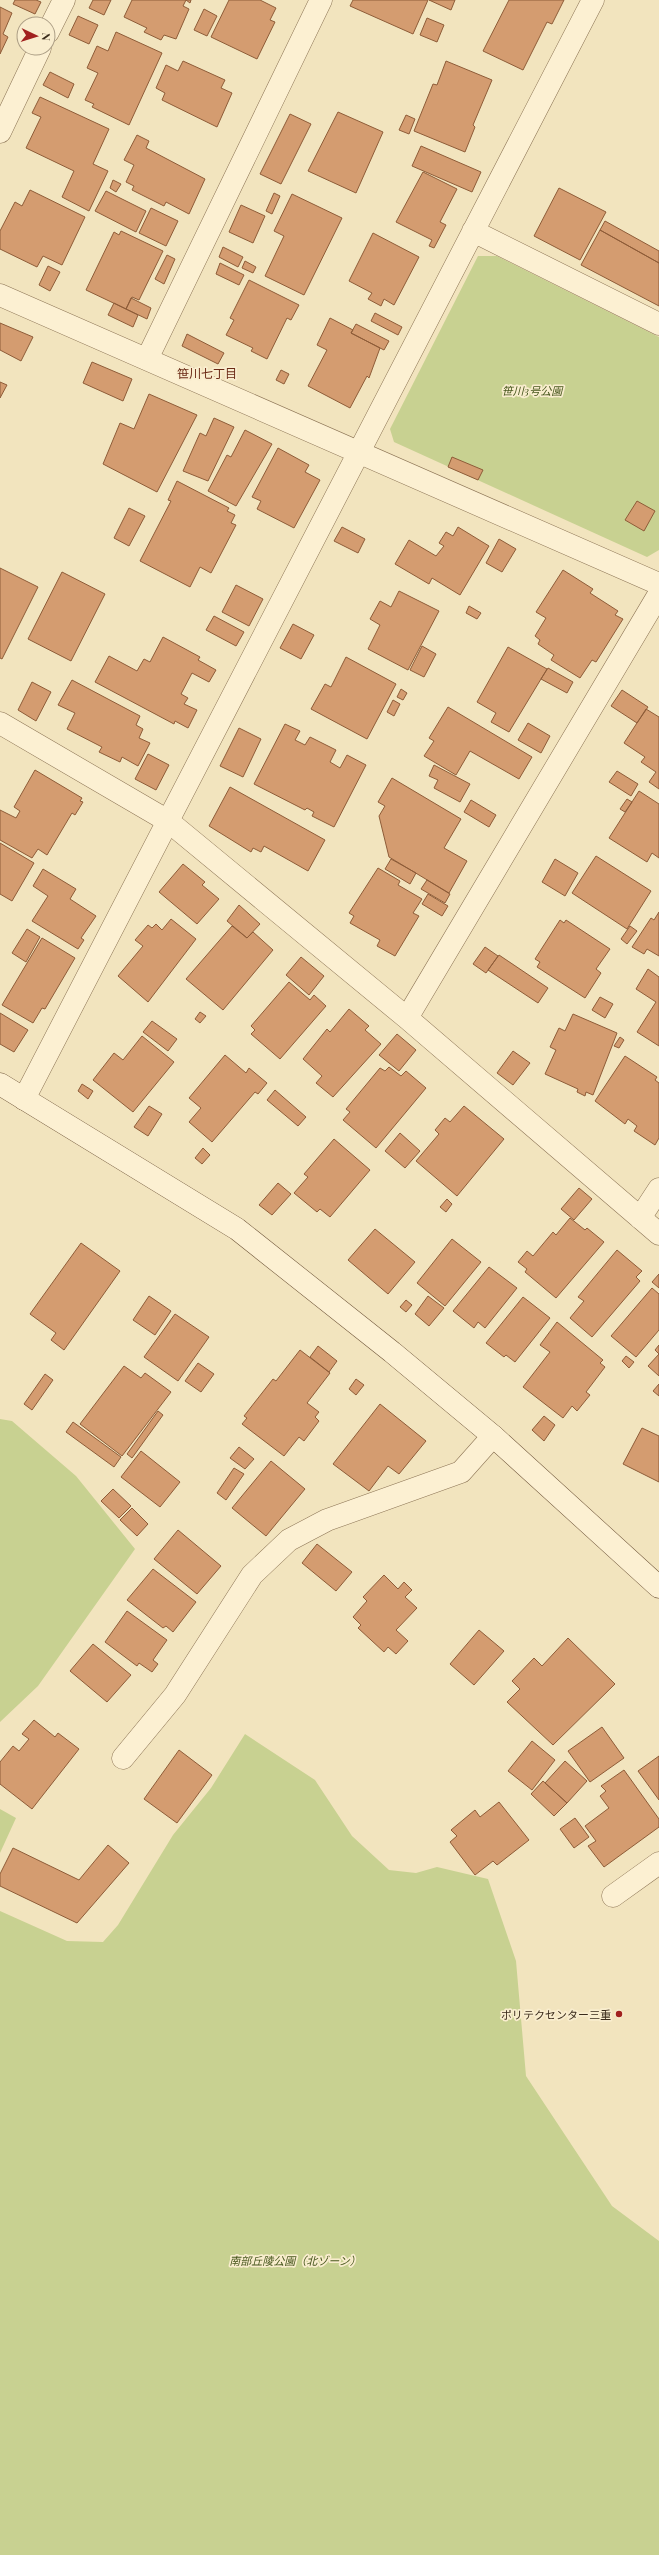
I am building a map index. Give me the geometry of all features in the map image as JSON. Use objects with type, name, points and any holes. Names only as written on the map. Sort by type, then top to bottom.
[{"type":"street","points":[[56,16],[64,0]]},
{"type":"street","points":[[147,358],[321,0]]},
{"type":"street","points":[[24,1100],[593,0]]},
{"type":"street","points":[[0,132],[36,56]]},
{"type":"street","points":[[473,231],[659,324]]},
{"type":"street","points":[[0,295],[360,451],[659,584]]},
{"type":"street","points":[[407,1018],[659,594]]},
{"type":"street","points":[[0,723],[168,820],[407,1018],[659,1234]]},
{"type":"street","points":[[0,1084],[237,1229],[392,1352],[493,1436],[659,1587]]},
{"type":"street","points":[[640,1218],[659,1189]]},
{"type":"street","points":[[123,1758],[176,1695],[252,1575],[289,1540],[327,1520],[460,1472],[493,1436]]},
{"type":"street","points":[[613,1896],[659,1862]]},
{"type":"green space","name":"笹川3号公園","points":[[478,256],[497,256],[659,337],[659,550],[647,557],[394,442],[390,429]]},
{"type":"green space","points":[[0,1419],[12,1421],[76,1476],[135,1549],[38,1686],[0,1722]]},
{"type":"green space","name":"南部丘陵公園（北ゾーン）","points":[[245,1734],[315,1780],[352,1836],[389,1870],[416,1873],[437,1867],[488,1879],[516,1961],[526,2076],[612,2206],[659,2241],[659,2555],[0,2555],[0,1911],[67,1941],[103,1942],[118,1925],[173,1835],[211,1788]]},
{"type":"green space","points":[[0,1809],[16,1818],[0,1853]]},
{"type":"building","points":[[15,0],[36,0],[41,2],[35,14],[13,4]]},
{"type":"building","points":[[93,0],[111,0],[104,15],[89,8]]},
{"type":"building","points":[[132,0],[186,0],[183,6],[189,9],[176,39],[164,35],[161,40],[144,32],[147,28],[124,17]]},
{"type":"building","points":[[229,0],[260,0],[276,8],[270,20],[275,22],[257,59],[211,37]]},
{"type":"building","points":[[353,0],[428,0],[413,34],[350,6]]},
{"type":"building","points":[[429,0],[455,0],[451,10]]},
{"type":"building","points":[[509,0],[564,0],[552,24],[547,22],[523,70],[483,51]]},
{"type":"building","points":[[0,7],[12,13],[3,34],[8,37],[0,54]]},
{"type":"building","points":[[204,9],[217,16],[207,36],[194,30]]},
{"type":"building","points":[[78,16],[98,25],[89,44],[69,35]]},
{"type":"building","points":[[427,18],[444,25],[437,42],[420,35]]},
{"type":"building","points":[[116,32],[162,53],[129,125],[92,107],[94,104],[85,100],[98,73],[87,68],[97,46],[108,51]]},
{"type":"building","points":[[183,61],[225,80],[221,88],[232,93],[217,127],[162,100],[165,93],[156,88],[166,65],[178,71]]},
{"type":"building","points":[[446,61],[492,80],[473,125],[475,127],[465,152],[414,131],[433,84],[437,85]]},
{"type":"building","points":[[50,72],[74,84],[68,98],[43,85]]},
{"type":"building","points":[[40,97],[109,129],[93,164],[108,171],[89,211],[62,197],[74,171],[26,148],[41,117],[32,113]]},
{"type":"building","points":[[338,112],[383,132],[356,193],[308,171]]},
{"type":"building","points":[[290,114],[311,124],[281,184],[260,174]]},
{"type":"building","points":[[406,115],[415,119],[409,134],[399,130]]},
{"type":"building","points":[[137,135],[149,141],[146,148],[205,179],[189,214],[166,202],[164,206],[132,190],[134,186],[126,182],[134,165],[124,160]]},
{"type":"building","points":[[421,146],[481,172],[472,192],[412,166]]},
{"type":"building","points":[[423,172],[457,189],[440,222],[446,225],[434,248],[429,246],[432,240],[396,222]]},
{"type":"building","points":[[113,180],[121,184],[116,192],[110,188]]},
{"type":"building","points":[[559,188],[606,212],[580,260],[534,236]]},
{"type":"building","points":[[30,190],[85,217],[62,265],[43,256],[37,267],[0,249],[0,231],[15,202],[22,206]]},
{"type":"building","points":[[106,191],[146,211],[136,232],[95,211]]},
{"type":"building","points":[[274,193],[280,196],[272,214],[266,211]]},
{"type":"building","points":[[292,194],[342,218],[304,295],[265,276],[284,236],[274,231]]},
{"type":"building","points":[[241,205],[265,216],[253,243],[229,232]]},
{"type":"building","points":[[151,208],[178,221],[166,246],[139,233]]},
{"type":"building","points":[[605,221],[659,251],[659,263],[600,230]]},
{"type":"building","points":[[600,230],[659,263],[659,306],[581,265]]},
{"type":"building","points":[[121,231],[163,251],[139,300],[132,297],[126,309],[86,290],[114,232],[119,235]]},
{"type":"building","points":[[373,233],[419,257],[394,305],[384,299],[381,306],[368,299],[372,293],[349,281]]},
{"type":"building","points":[[223,247],[243,257],[238,267],[219,257]]},
{"type":"building","points":[[167,255],[175,259],[164,284],[155,279]]},
{"type":"building","points":[[245,261],[256,267],[253,273],[242,268]]},
{"type":"building","points":[[220,263],[244,275],[239,285],[216,274]]},
{"type":"building","points":[[48,266],[60,272],[50,291],[39,285]]},
{"type":"building","points":[[249,280],[299,305],[291,320],[287,318],[267,359],[251,351],[253,348],[226,335],[234,320],[230,318]]},
{"type":"building","points":[[131,298],[151,308],[147,319],[126,309]]},
{"type":"building","points":[[114,303],[138,315],[133,327],[108,315]]},
{"type":"building","points":[[375,313],[402,327],[398,335],[371,321]]},
{"type":"building","points":[[330,318],[353,330],[351,333],[380,348],[369,378],[367,376],[350,408],[308,386],[327,350],[317,345]]},
{"type":"building","points":[[0,323],[33,337],[21,361],[0,350]]},
{"type":"building","points":[[356,324],[389,341],[384,350],[351,333]]},
{"type":"building","points":[[187,334],[224,353],[218,364],[182,346]]},
{"type":"building","points":[[92,362],[132,379],[123,401],[83,383]]},
{"type":"building","points":[[281,370],[289,374],[284,384],[276,380]]},
{"type":"building","points":[[0,382],[7,385],[0,398]]},
{"type":"building","points":[[149,394],[197,415],[157,492],[103,464],[120,423],[134,429]]},
{"type":"building","points":[[214,418],[234,427],[208,481],[183,471],[200,433],[206,436]]},
{"type":"building","points":[[245,430],[272,444],[236,506],[208,491],[227,455],[231,457]]},
{"type":"building","points":[[278,448],[309,465],[305,472],[320,480],[294,528],[257,509],[261,501],[252,497]]},
{"type":"building","points":[[452,457],[483,470],[478,480],[448,467]]},
{"type":"building","points":[[177,481],[229,508],[227,511],[235,515],[231,523],[236,525],[211,573],[200,567],[190,587],[140,561],[171,501],[168,500]]},
{"type":"building","points":[[637,501],[655,511],[644,531],[625,520]]},
{"type":"building","points":[[129,508],[145,516],[129,546],[114,538]]},
{"type":"building","points":[[342,527],[365,539],[358,553],[334,541]]},
{"type":"building","points":[[458,527],[489,546],[460,595],[432,578],[429,584],[395,564],[409,540],[436,556],[444,546],[439,543],[446,532],[453,536]]},
{"type":"building","points":[[499,539],[516,549],[502,572],[486,563]]},
{"type":"building","points":[[0,568],[38,587],[2,659],[0,658]]},
{"type":"building","points":[[563,570],[593,589],[590,593],[618,611],[615,615],[623,619],[596,662],[592,660],[580,678],[551,660],[554,655],[538,644],[540,640],[535,636],[546,618],[536,612]]},
{"type":"building","points":[[62,572],[105,594],[71,661],[28,639]]},
{"type":"building","points":[[236,585],[263,599],[249,626],[222,612]]},
{"type":"building","points":[[399,591],[439,611],[408,670],[368,649],[380,625],[370,619],[380,601],[391,607]]},
{"type":"building","points":[[469,606],[481,613],[477,619],[466,613]]},
{"type":"building","points":[[214,616],[244,632],[236,646],[206,630]]},
{"type":"building","points":[[293,624],[314,635],[301,659],[280,648]]},
{"type":"building","points":[[163,637],[200,657],[198,660],[216,670],[209,682],[192,673],[181,694],[188,698],[184,704],[197,710],[188,728],[175,721],[174,724],[95,682],[109,656],[137,671],[144,659],[150,662]]},
{"type":"building","points":[[422,646],[436,654],[424,677],[410,670]]},
{"type":"building","points":[[508,647],[547,669],[509,732],[491,722],[496,713],[477,702]]},
{"type":"building","points":[[346,657],[396,684],[367,739],[311,709],[325,684],[331,687]]},
{"type":"building","points":[[548,668],[573,682],[567,693],[541,679]]},
{"type":"building","points":[[72,680],[140,716],[136,725],[143,729],[139,738],[150,743],[138,766],[122,757],[120,762],[99,752],[102,747],[67,729],[75,713],[58,705]]},
{"type":"building","points":[[32,682],[51,692],[36,721],[18,710]]},
{"type":"building","points":[[401,689],[407,693],[403,700],[397,697]]},
{"type":"building","points":[[622,690],[648,707],[637,723],[611,706]]},
{"type":"building","points":[[393,700],[400,704],[394,716],[387,712]]},
{"type":"building","points":[[448,707],[532,757],[519,779],[470,751],[456,775],[424,756],[434,741],[429,738]]},
{"type":"building","points":[[646,709],[659,717],[659,789],[649,782],[656,772],[641,762],[645,757],[624,743]]},
{"type":"building","points":[[528,723],[550,736],[541,753],[518,740]]},
{"type":"building","points":[[285,724],[300,731],[295,740],[305,745],[310,737],[336,750],[330,762],[340,768],[347,755],[366,765],[334,827],[312,816],[314,812],[307,808],[305,810],[254,784]]},
{"type":"building","points":[[239,728],[261,739],[243,777],[220,766]]},
{"type":"building","points":[[148,754],[169,765],[156,790],[135,779]]},
{"type":"building","points":[[434,765],[470,784],[460,802],[434,788],[438,780],[429,776]]},
{"type":"building","points":[[35,770],[82,798],[80,801],[83,802],[75,815],[72,813],[47,855],[38,849],[32,858],[0,840],[0,810],[16,818],[20,811],[14,807]]},
{"type":"building","points":[[617,771],[638,784],[631,796],[609,782]]},
{"type":"building","points":[[392,778],[461,819],[444,848],[467,861],[449,893],[389,857],[379,816],[385,806],[378,802]]},
{"type":"building","points":[[230,787],[325,840],[308,871],[264,846],[261,852],[253,848],[251,852],[209,826]]},
{"type":"building","points":[[639,791],[659,804],[659,858],[652,853],[647,862],[609,838]]},
{"type":"building","points":[[627,799],[632,802],[625,812],[620,809]]},
{"type":"building","points":[[471,800],[496,815],[489,827],[464,812]]},
{"type":"building","points":[[0,843],[34,863],[12,901],[0,894]]},
{"type":"building","points":[[596,856],[651,891],[627,929],[572,893]]},
{"type":"building","points":[[391,859],[416,873],[410,884],[385,869]]},
{"type":"building","points":[[555,859],[578,873],[565,896],[542,882]]},
{"type":"building","points":[[183,864],[205,882],[202,885],[219,899],[197,924],[159,892]]},
{"type":"building","points":[[378,868],[400,881],[398,885],[422,899],[413,913],[419,916],[395,956],[377,946],[380,940],[350,923],[354,916],[349,913]]},
{"type":"building","points":[[43,869],[76,889],[70,899],[96,916],[81,938],[84,940],[78,949],[32,921],[48,896],[33,886]]},
{"type":"building","points":[[427,880],[450,894],[445,903],[421,889]]},
{"type":"building","points":[[428,894],[448,906],[442,916],[422,904]]},
{"type":"building","points":[[239,905],[260,924],[247,938],[227,921]]},
{"type":"building","points":[[659,912],[659,956],[647,949],[644,954],[632,947],[651,918],[654,920]]},
{"type":"building","points":[[171,919],[196,939],[148,1002],[118,976],[143,946],[135,940],[148,925],[152,928],[156,924],[162,930]]},
{"type":"building","points":[[560,920],[564,923],[566,920],[610,949],[596,969],[601,973],[585,998],[537,967],[540,962],[535,959]]},
{"type":"building","points":[[232,926],[247,938],[253,932],[273,950],[223,1010],[186,979]]},
{"type":"building","points":[[630,926],[637,931],[627,944],[621,939]]},
{"type":"building","points":[[27,929],[40,937],[26,962],[12,953]]},
{"type":"building","points":[[42,938],[75,958],[45,1009],[42,1008],[33,1023],[2,1005]]},
{"type":"building","points":[[485,947],[498,956],[486,973],[473,964]]},
{"type":"building","points":[[499,955],[548,988],[538,1003],[488,970]]},
{"type":"building","points":[[301,957],[324,976],[309,995],[286,975]]},
{"type":"building","points":[[648,969],[659,977],[659,1046],[637,1032],[656,1002],[636,989]]},
{"type":"building","points":[[289,982],[310,1000],[314,995],[326,1006],[280,1059],[251,1034],[255,1030],[251,1026]]},
{"type":"building","points":[[600,997],[613,1004],[605,1018],[592,1010]]},
{"type":"building","points":[[349,1009],[369,1026],[365,1030],[381,1044],[333,1097],[316,1083],[322,1076],[303,1059],[327,1029],[330,1032]]},
{"type":"building","points":[[200,1012],[206,1016],[200,1023],[195,1019]]},
{"type":"building","points":[[0,1013],[28,1030],[14,1052],[0,1044]]},
{"type":"building","points":[[573,1014],[617,1033],[593,1095],[586,1092],[585,1096],[577,1092],[578,1089],[545,1074],[556,1050],[550,1047],[559,1028],[565,1031]]},
{"type":"building","points":[[152,1021],[177,1039],[168,1051],[143,1032]]},
{"type":"building","points":[[397,1034],[416,1050],[399,1071],[379,1055]]},
{"type":"building","points":[[142,1036],[174,1062],[133,1112],[93,1080],[114,1053],[123,1060]]},
{"type":"building","points":[[620,1037],[624,1040],[619,1048],[614,1046]]},
{"type":"building","points":[[513,1051],[530,1063],[513,1085],[497,1073]]},
{"type":"building","points":[[225,1055],[246,1073],[249,1068],[267,1083],[258,1094],[255,1092],[212,1142],[189,1122],[201,1108],[189,1098]]},
{"type":"building","points":[[625,1056],[657,1077],[655,1080],[659,1083],[659,1138],[655,1145],[634,1131],[637,1126],[628,1119],[625,1124],[595,1101]]},
{"type":"building","points":[[389,1067],[401,1076],[406,1071],[426,1088],[376,1148],[343,1120],[350,1112],[346,1109],[380,1068],[385,1071]]},
{"type":"building","points":[[82,1084],[93,1091],[88,1099],[78,1091]]},
{"type":"building","points":[[275,1090],[306,1117],[298,1126],[267,1100]]},
{"type":"building","points":[[149,1106],[162,1114],[148,1136],[134,1127]]},
{"type":"building","points":[[464,1106],[504,1139],[457,1196],[416,1161],[439,1134],[435,1130],[445,1118],[450,1122]]},
{"type":"building","points":[[400,1133],[420,1151],[405,1168],[385,1151]]},
{"type":"building","points":[[334,1139],[370,1170],[330,1217],[320,1209],[317,1212],[294,1193],[308,1177],[304,1174]]},
{"type":"building","points":[[203,1148],[210,1155],[202,1164],[195,1158]]},
{"type":"building","points":[[278,1183],[291,1194],[272,1215],[259,1205]]},
{"type":"building","points":[[579,1188],[592,1199],[574,1220],[561,1209]]},
{"type":"building","points":[[447,1199],[452,1204],[446,1212],[440,1207]]},
{"type":"building","points":[[570,1218],[585,1230],[587,1228],[604,1242],[556,1298],[525,1272],[527,1269],[518,1262],[527,1251],[533,1256],[553,1232],[556,1235]]},
{"type":"building","points":[[375,1229],[415,1262],[388,1294],[348,1260]]},
{"type":"building","points":[[452,1239],[481,1262],[445,1306],[417,1283]]},
{"type":"building","points":[[81,1243],[120,1271],[64,1350],[51,1340],[56,1333],[30,1314]]},
{"type":"building","points":[[617,1250],[642,1271],[636,1277],[640,1281],[592,1337],[570,1318],[584,1301],[578,1297]]},
{"type":"building","points":[[489,1267],[517,1288],[485,1328],[478,1322],[474,1328],[453,1311]]},
{"type":"building","points":[[659,1274],[659,1288],[652,1282]]},
{"type":"building","points":[[652,1288],[659,1294],[659,1330],[636,1357],[611,1336]]},
{"type":"building","points":[[149,1296],[171,1311],[155,1335],[133,1320]]},
{"type":"building","points":[[428,1296],[444,1308],[429,1326],[415,1314]]},
{"type":"building","points":[[523,1297],[550,1318],[515,1362],[506,1355],[504,1357],[486,1343]]},
{"type":"building","points":[[406,1300],[412,1305],[406,1312],[400,1307]]},
{"type":"building","points":[[175,1314],[209,1337],[178,1381],[144,1357]]},
{"type":"building","points":[[557,1322],[603,1360],[600,1363],[605,1367],[586,1392],[590,1395],[577,1411],[572,1406],[563,1418],[523,1387],[550,1352],[540,1345]]},
{"type":"building","points":[[659,1345],[659,1354],[655,1350]]},
{"type":"building","points":[[318,1346],[337,1361],[329,1372],[310,1357]]},
{"type":"building","points":[[300,1350],[330,1373],[307,1403],[319,1412],[315,1417],[319,1421],[304,1441],[299,1437],[284,1456],[242,1424],[247,1418],[244,1416],[273,1379],[276,1381]]},
{"type":"building","points":[[659,1354],[659,1376],[648,1366]]},
{"type":"building","points":[[626,1356],[634,1362],[629,1368],[622,1361]]},
{"type":"building","points":[[198,1363],[214,1374],[201,1392],[185,1381]]},
{"type":"building","points":[[124,1366],[141,1378],[145,1373],[171,1392],[122,1456],[80,1424]]},
{"type":"building","points":[[45,1374],[53,1380],[32,1410],[24,1404]]},
{"type":"building","points":[[356,1379],[364,1385],[356,1395],[349,1389]]},
{"type":"building","points":[[659,1384],[659,1396],[653,1391]]},
{"type":"building","points":[[380,1404],[426,1441],[399,1474],[388,1466],[369,1491],[333,1464]]},
{"type":"building","points":[[158,1411],[163,1415],[132,1458],[127,1454]]},
{"type":"building","points":[[544,1416],[555,1425],[544,1441],[532,1430]]},
{"type":"building","points":[[73,1422],[121,1457],[114,1467],[66,1432]]},
{"type":"building","points":[[642,1428],[659,1436],[659,1482],[623,1464]]},
{"type":"building","points":[[239,1447],[254,1459],[245,1469],[230,1458]]},
{"type":"building","points":[[141,1451],[180,1482],[160,1507],[121,1477]]},
{"type":"building","points":[[271,1461],[305,1489],[266,1536],[232,1508]]},
{"type":"building","points":[[234,1468],[244,1474],[226,1500],[217,1493]]},
{"type":"building","points":[[113,1489],[131,1506],[119,1518],[101,1501]]},
{"type":"building","points":[[132,1508],[148,1524],[137,1536],[120,1520]]},
{"type":"building","points":[[178,1530],[221,1566],[197,1594],[154,1559]]},
{"type":"building","points":[[317,1544],[352,1572],[336,1591],[302,1563]]},
{"type":"building","points":[[153,1569],[196,1602],[173,1632],[166,1626],[163,1628],[127,1600]]},
{"type":"building","points":[[384,1575],[398,1589],[404,1582],[412,1590],[405,1597],[417,1608],[396,1630],[408,1641],[396,1654],[388,1647],[384,1652],[358,1628],[361,1625],[353,1617],[367,1601],[363,1597]]},
{"type":"building","points":[[127,1611],[167,1640],[153,1660],[158,1664],[152,1672],[139,1663],[137,1666],[105,1642]]},
{"type":"building","points":[[479,1630],[504,1651],[474,1685],[450,1664]]},
{"type":"building","points":[[568,1638],[615,1684],[553,1745],[507,1702],[520,1689],[512,1681],[534,1658],[542,1666]]},
{"type":"building","points":[[93,1644],[131,1675],[107,1702],[70,1671]]},
{"type":"building","points":[[34,1720],[55,1737],[58,1733],[79,1749],[32,1809],[0,1784],[0,1762],[13,1746],[19,1751],[29,1739],[22,1734]]},
{"type":"building","points":[[602,1727],[624,1758],[590,1782],[568,1751]]},
{"type":"building","points":[[532,1741],[555,1760],[532,1790],[508,1771]]},
{"type":"building","points":[[179,1750],[212,1775],[177,1823],[144,1799]]},
{"type":"building","points":[[659,1756],[659,1800],[638,1771]]},
{"type":"building","points":[[565,1761],[587,1781],[567,1803],[545,1783]]},
{"type":"building","points":[[624,1770],[659,1819],[659,1827],[604,1867],[588,1846],[596,1841],[585,1826],[609,1808],[600,1796],[606,1791],[601,1786]]},
{"type":"building","points":[[543,1781],[567,1803],[554,1816],[531,1794]]},
{"type":"building","points":[[499,1802],[529,1840],[497,1865],[493,1861],[475,1875],[450,1842],[457,1836],[451,1830],[475,1810],[480,1817]]},
{"type":"building","points":[[575,1818],[589,1837],[574,1848],[560,1829]]},
{"type":"building","points":[[108,1845],[129,1863],[77,1923],[0,1886],[0,1874],[13,1848],[79,1880]]},
{"type":"place","name":"ポリテクセンター三重","points":[[619,2014]]},
{"type":"district","name":"笹川七丁目","points":[[207,373]]}]
